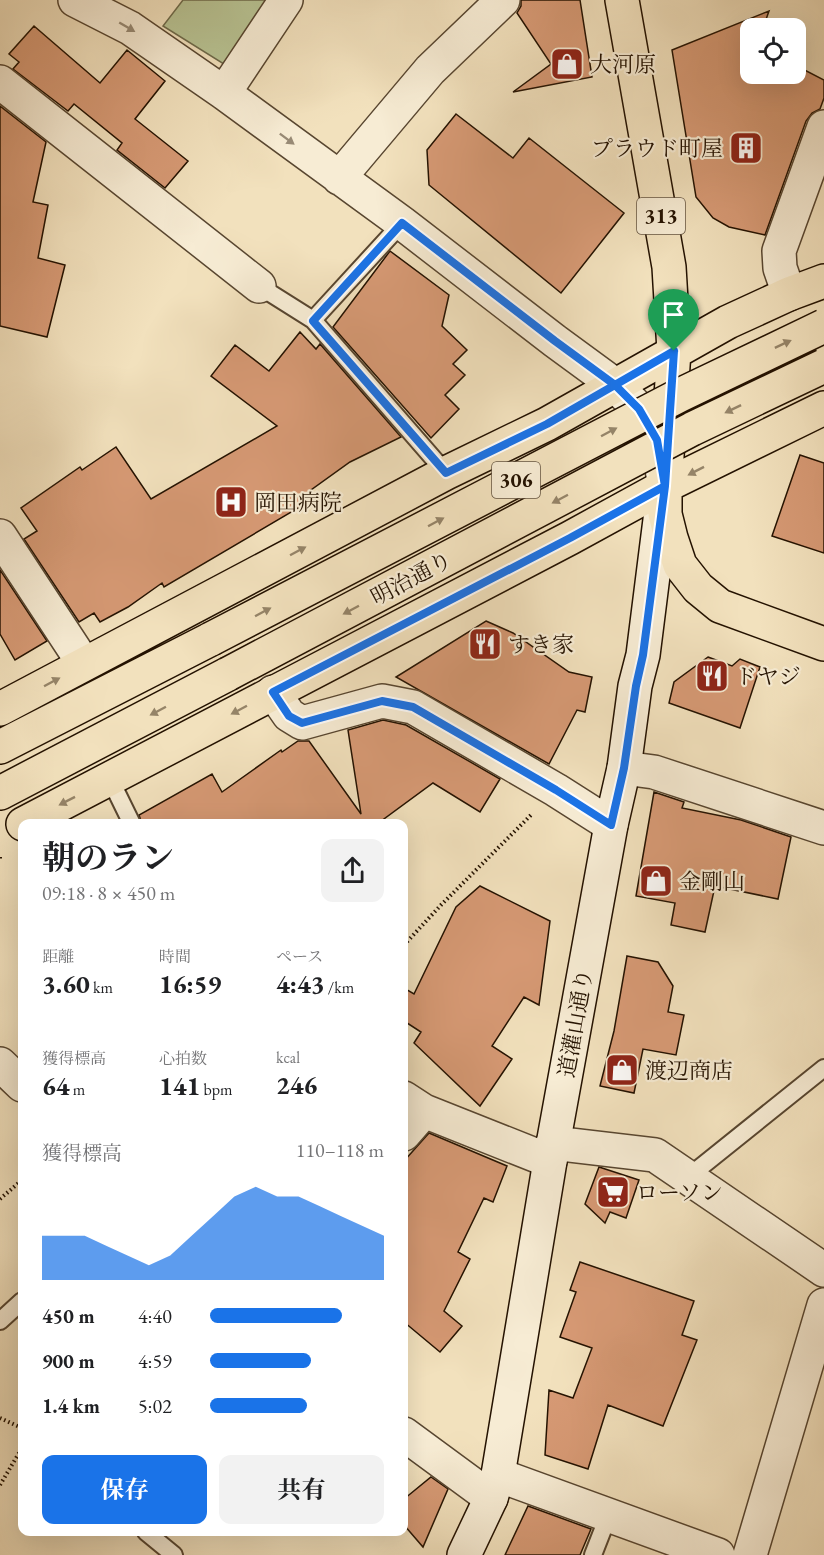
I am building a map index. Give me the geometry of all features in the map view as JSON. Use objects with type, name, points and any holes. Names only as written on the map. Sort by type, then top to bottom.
[{"type":"main road","name":"313","points":[[622,0],[669,267],[674,351],[665,513],[671,538],[680,565],[698,588],[720,606],[824,644]]},
{"type":"main road","name":"306","points":[[0,709],[446,473],[547,424],[728,322],[824,281]]},
{"type":"main road","name":"明治通り","points":[[0,747],[680,395],[824,326]]},
{"type":"main road","name":"明治通り","points":[[0,793],[692,429],[824,366]]},
{"type":"main road","points":[[32,819],[665,486],[824,408]]},
{"type":"main road","points":[[0,835],[18,826]]},
{"type":"street","name":"道灌山通り","points":[[75,0],[130,28],[224,93],[402,223],[615,385],[639,409],[657,440],[665,486],[643,655],[624,768],[611,825],[551,1152],[494,1486],[465,1555]]},
{"type":"street","points":[[224,93],[286,0]]},
{"type":"street","points":[[339,178],[430,70],[503,0]]},
{"type":"street","points":[[0,82],[259,286]]},
{"type":"street","points":[[789,294],[780,268],[779,251],[824,126]]},
{"type":"street","points":[[0,536],[84,664]]},
{"type":"street","points":[[273,692],[289,716],[302,723],[382,701],[413,707],[556,790],[611,825]]},
{"type":"street","points":[[624,768],[654,772],[824,828]]},
{"type":"street","points":[[0,1064],[18,1081]]},
{"type":"street","points":[[410,1115],[551,1152],[655,1155],[824,1270]]},
{"type":"street","points":[[750,1555],[824,1305]]},
{"type":"street","points":[[408,1436],[494,1486],[609,1514],[718,1555]]},
{"type":"lane","points":[[313,321],[402,223]]},
{"type":"lane","points":[[259,286],[313,321],[446,473]]},
{"type":"lane","points":[[110,778],[130,819]]},
{"type":"lane","points":[[687,1178],[824,1068]]},
{"type":"lane","points":[[0,1321],[18,1305]]},
{"type":"lane","points":[[593,1555],[609,1514]]},
{"type":"lane","points":[[151,1536],[174,1555]]},
{"type":"path","points":[[408,941],[556,790]]},
{"type":"path","points":[[0,1199],[18,1183]]},
{"type":"path","points":[[0,1418],[18,1426]]},
{"type":"path","points":[[0,1485],[18,1455]]},
{"type":"green space","points":[[183,0],[270,0],[227,66],[163,26]]},
{"type":"building","points":[[521,0],[580,0],[592,77],[513,92],[551,64],[517,13]]},
{"type":"building","name":"プラウド町屋","points":[[769,11],[767,18],[752,18]]},
{"type":"building","name":"プラウド町屋","points":[[740,23],[740,84],[806,84],[806,71],[824,80],[824,98],[820,109],[812,113],[806,121],[765,235],[729,227],[713,218],[696,197],[672,50]]},
{"type":"building","points":[[34,26],[100,83],[127,50],[165,81],[135,119],[188,161],[165,188],[117,150],[122,143],[74,104],[68,111],[13,69],[19,62],[9,54]]},
{"type":"building","points":[[0,106],[46,142],[33,202],[48,205],[38,258],[65,265],[47,337],[0,326]]},
{"type":"building","points":[[456,114],[513,158],[529,138],[624,213],[561,293],[429,185],[427,150]]},
{"type":"building","points":[[390,251],[449,295],[442,326],[467,350],[453,364],[465,375],[445,395],[459,409],[431,438],[333,327]]},
{"type":"building","points":[[300,332],[316,349],[320,344],[401,437],[350,462],[311,490],[315,498],[164,587],[162,583],[128,607],[100,622],[94,613],[79,622],[24,539],[37,531],[21,508],[80,467],[82,470],[116,447],[151,499],[277,426],[211,376],[235,345],[269,371]]},
{"type":"building","points":[[800,455],[824,463],[824,553],[772,536]]},
{"type":"building","points":[[0,570],[47,641],[15,660],[0,634]]},
{"type":"building","points":[[486,621],[513,633],[569,672],[592,677],[585,712],[577,710],[549,764],[396,677]]},
{"type":"building","points":[[708,657],[732,666],[740,659],[760,667],[740,728],[669,703],[674,682]]},
{"type":"building","points":[[383,720],[406,725],[500,779],[480,812],[433,783],[384,819],[140,819],[139,815],[212,774],[222,792],[281,750],[282,752],[298,741],[309,741],[361,814],[348,730]]},
{"type":"building","points":[[654,792],[684,802],[682,808],[741,820],[791,837],[778,899],[715,886],[705,932],[671,925],[675,903],[636,896]]},
{"type":"building","points":[[480,886],[550,921],[539,1005],[524,997],[492,1046],[512,1059],[480,1106],[414,1043],[421,1032],[408,1024],[408,990],[414,994],[456,907]]},
{"type":"building","points":[[627,956],[658,962],[673,986],[668,1012],[684,1015],[676,1055],[643,1049],[634,1093],[600,1086],[614,1031]]},
{"type":"building","points":[[429,1133],[507,1166],[493,1202],[484,1198],[458,1252],[470,1259],[444,1311],[462,1326],[440,1352],[408,1325],[408,1157]]},
{"type":"building","points":[[599,1167],[639,1180],[626,1218],[610,1212],[605,1223],[585,1204]]},
{"type":"building","points":[[580,1262],[694,1301],[682,1335],[697,1340],[663,1426],[608,1405],[588,1469],[545,1455],[549,1390],[573,1398],[592,1348],[560,1337],[576,1292],[570,1290]]},
{"type":"building","points":[[431,1477],[448,1489],[423,1547],[408,1530],[408,1496]]},
{"type":"building","points":[[528,1506],[591,1529],[580,1555],[505,1555]]},
{"type":"place","name":"大河原","points":[[567,64]]},
{"type":"place","name":"プラウド町屋","points":[[746,148]]},
{"type":"place","name":"岡田病院","points":[[231,502]]},
{"type":"place","name":"すき家","points":[[485,644]]},
{"type":"place","name":"ドヤジ","points":[[712,676]]},
{"type":"place","name":"金剛山","points":[[656,881]]},
{"type":"place","name":"渡辺商店","points":[[622,1070]]},
{"type":"place","name":"ローソン","points":[[613,1192]]},
{"type":"route","points":[[674,351],[615,385],[547,424],[446,473],[313,321],[402,223],[615,385],[639,409],[657,440],[665,486],[643,655],[624,768],[611,825],[556,790],[413,707],[382,701],[302,723],[289,716],[273,692],[570,538],[665,486],[674,351]]}]
